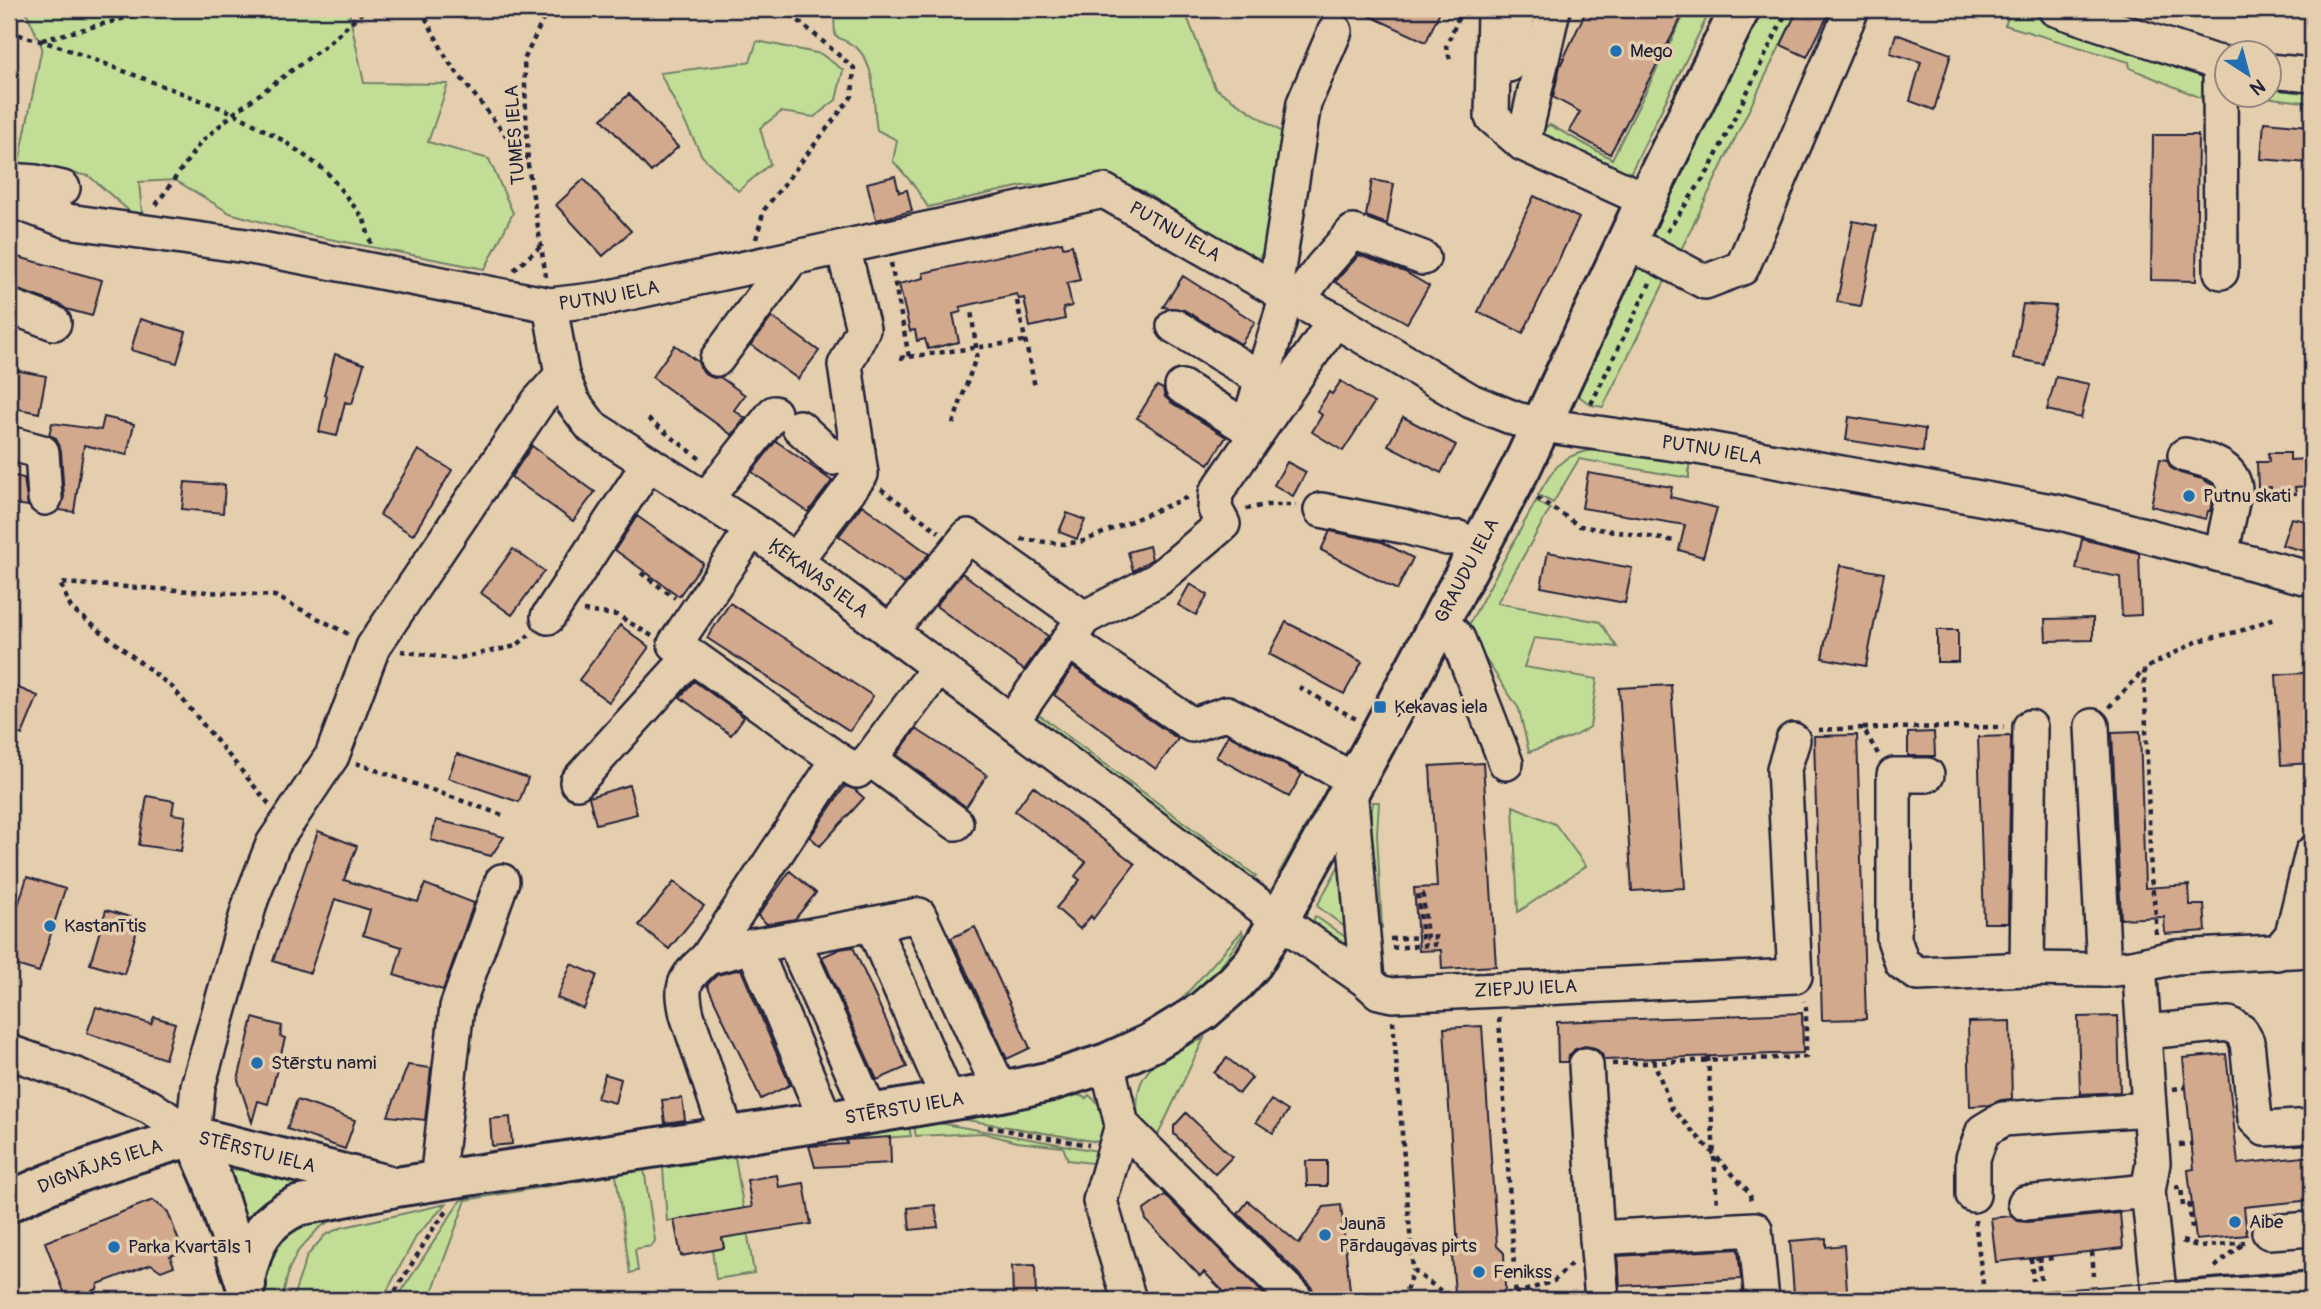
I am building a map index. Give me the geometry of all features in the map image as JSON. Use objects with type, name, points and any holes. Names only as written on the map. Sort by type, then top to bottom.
[{"type":"main road","name":"GRAUDU IELA","points":[[1107,1063],[1151,1043],[1203,1011],[1236,982],[1252,963],[1279,920],[1542,425],[1640,250],[1646,200],[1740,9]]},
{"type":"main road","name":"STĒRSTU IELA","points":[[193,1136],[396,1187],[444,1194],[731,1136],[871,1114],[965,1114],[1001,1092],[1051,1081],[1107,1063]]},
{"type":"main road","name":"DIGNĀJAS IELA","points":[[9,1202],[38,1187],[193,1136]]},
{"type":"main road","points":[[193,1136],[212,1179],[248,1290]]},
{"type":"main road","name":"STĒRSTU IELA","points":[[248,1290],[250,1255],[260,1233],[283,1213],[311,1202],[396,1187]]},
{"type":"street","points":[[1493,9],[1492,117],[1511,134],[1646,200]]},
{"type":"street","points":[[1511,134],[1519,9]]},
{"type":"street","points":[[1511,134],[1553,10],[1545,9]]},
{"type":"street","points":[[1640,250],[1705,282],[1742,268],[1852,9]]},
{"type":"street","points":[[2055,9],[2212,59]]},
{"type":"street","points":[[1220,472],[1244,440],[1287,295],[1304,103],[1335,32]]},
{"type":"street","points":[[2282,72],[2312,75]]},
{"type":"street","points":[[2221,272],[2223,108]]},
{"type":"street","points":[[9,180],[64,188]]},
{"type":"street","name":"PUTNU IELA","points":[[9,199],[68,221],[246,246],[550,305],[601,299],[1104,191],[1335,320],[1471,401],[1516,419],[1703,448],[2057,512],[2312,579]]},
{"type":"street","points":[[1287,295],[1322,267],[1353,232],[1423,258]]},
{"type":"street","points":[[796,560],[860,463],[845,365],[863,329],[843,247]]},
{"type":"street","points":[[717,359],[792,258]]},
{"type":"street","name":"ĶEKAVAS IELA","points":[[550,305],[562,375],[573,402],[592,426],[796,560],[1279,920]]},
{"type":"street","points":[[9,306],[54,323]]},
{"type":"street","points":[[1012,721],[1077,629],[1157,580],[1219,517],[1216,493],[1335,320]]},
{"type":"street","points":[[1174,326],[1262,379]]},
{"type":"street","points":[[193,1136],[198,1086],[251,900],[274,845],[332,756],[373,647],[538,402],[562,375]]},
{"type":"street","points":[[1182,387],[1248,428]]},
{"type":"street","points":[[706,499],[786,420],[833,458],[860,463]]},
{"type":"street","points":[[9,443],[42,452],[45,498]]},
{"type":"street","points":[[2185,455],[2220,466],[2234,481],[2235,488],[2221,555]]},
{"type":"street","points":[[551,612],[649,463]]},
{"type":"street","points":[[1321,510],[1447,538],[1459,538],[1478,548]]},
{"type":"street","points":[[577,782],[689,635],[752,529]]},
{"type":"street","points":[[890,632],[968,536],[1192,725],[1227,713],[1353,784],[1379,988]]},
{"type":"street","points":[[1440,619],[1458,639],[1506,763]]},
{"type":"street","points":[[689,635],[854,760],[956,823]]},
{"type":"street","points":[[731,1136],[723,1122],[687,1014],[683,996],[687,976],[707,958],[854,760],[938,668]]},
{"type":"street","points":[[2092,726],[2118,969]]},
{"type":"street","points":[[2027,969],[2030,727]]},
{"type":"street","points":[[1798,984],[1784,769],[1805,735]]},
{"type":"street","points":[[1927,775],[1894,775],[1895,939],[1902,962],[1918,974],[2027,969],[2118,969],[2176,957],[2312,950]]},
{"type":"street","points":[[2277,953],[2292,935],[2308,843]]},
{"type":"street","points":[[444,1194],[457,1007],[502,881]]},
{"type":"street","points":[[707,958],[753,946],[919,915],[1001,1092]]},
{"type":"street","points":[[1279,920],[1379,988]]},
{"type":"street","points":[[872,924],[944,1090],[965,1114]]},
{"type":"street","points":[[793,939],[871,1114]]},
{"type":"street","points":[[753,946],[828,1121]]},
{"type":"street","points":[[2118,969],[2140,978],[2153,1163],[2150,1207],[2160,1300]]},
{"type":"street","name":"ZIEPJU IELA","points":[[1379,988],[1497,989],[1798,984]]},
{"type":"street","points":[[2144,1032],[2229,1024],[2235,1027],[2241,1031],[2247,1042],[2255,1119],[2266,1129],[2312,1126]]},
{"type":"street","name":"STĒRSTU IELA","points":[[9,1052],[76,1075],[150,1107],[193,1136]]},
{"type":"street","points":[[1107,1063],[1118,1137],[1100,1201],[1129,1300]]},
{"type":"street","points":[[1586,1065],[1602,1300]]},
{"type":"street","points":[[1973,1195],[1973,1158],[1983,1131],[2003,1119],[2149,1109]]},
{"type":"street","points":[[1118,1137],[1295,1297]]},
{"type":"street","points":[[2025,1203],[2150,1207]]},
{"type":"street","points":[[1597,1238],[1755,1229],[1762,1300]]},
{"type":"street","points":[[2256,1236],[2312,1229]]},
{"type":"street","points":[[2171,1300],[2312,1289]]},
{"type":"path","points":[[39,41],[160,9]]},
{"type":"path","points":[[137,232],[200,143],[234,113],[325,46],[366,9]]},
{"type":"path","points":[[421,9],[448,61],[528,165]]},
{"type":"path","name":"TUMES IELA","points":[[548,9],[524,60],[528,165],[550,305]]},
{"type":"path","points":[[1450,59],[1446,47],[1462,9]]},
{"type":"path","points":[[1589,409],[1650,285],[1640,250],[1684,205],[1709,170],[1788,9]]},
{"type":"path","points":[[749,267],[764,210],[852,96],[854,68],[793,16]]},
{"type":"path","points":[[9,32],[234,113],[284,141],[326,171],[364,219],[378,272]]},
{"type":"path","points":[[886,238],[909,357]]},
{"type":"path","points":[[1017,301],[1035,387]]},
{"type":"path","points":[[953,425],[977,354],[971,310]]},
{"type":"path","points":[[900,358],[1025,341]]},
{"type":"path","points":[[860,463],[959,547]]},
{"type":"path","points":[[1533,495],[1580,526],[1675,541]]},
{"type":"path","points":[[1016,538],[1063,544],[1084,541],[1187,497],[1219,517],[1266,505],[1290,504],[1321,510]]},
{"type":"path","points":[[641,573],[689,635]]},
{"type":"path","points":[[286,825],[173,688],[71,608],[60,583],[275,596],[373,647],[454,659],[516,646],[551,612],[617,615],[658,639],[689,635]]},
{"type":"path","points":[[2156,915],[2151,878],[2144,669],[2198,641],[2240,631],[2277,617]]},
{"type":"path","points":[[1299,687],[1360,722]]},
{"type":"path","points":[[1805,735],[1863,728],[1880,756]]},
{"type":"path","points":[[332,756],[379,770],[505,816]]},
{"type":"path","points":[[1389,939],[1422,937],[1418,894],[1423,894],[1427,938],[1441,937]]},
{"type":"path","points":[[1410,938],[1410,947]]},
{"type":"path","points":[[1390,949],[1441,944]]},
{"type":"path","points":[[1586,1065],[1806,1057],[1806,1008],[1798,984]]},
{"type":"path","points":[[1379,988],[1413,1270],[1403,1300]]},
{"type":"path","points":[[1497,989],[1516,1297],[1554,1281]]},
{"type":"path","points":[[1708,1059],[1718,1231]]},
{"type":"path","points":[[1654,1061],[1672,1109],[1750,1193],[1755,1229]]},
{"type":"path","points":[[965,1114],[1118,1137]]},
{"type":"path","points":[[390,1300],[433,1228],[444,1194]]},
{"type":"path","points":[[1973,1195],[1983,1284]]},
{"type":"path","points":[[2150,1207],[2185,1243],[2201,1247],[2256,1236]]},
{"type":"path","points":[[2190,1209],[2192,1228]]},
{"type":"path","points":[[2215,1267],[2256,1236]]},
{"type":"path","points":[[2092,1252],[2094,1276]]},
{"type":"path","points":[[2041,1280],[2038,1260],[2053,1256]]},
{"type":"path","points":[[2031,1258],[2033,1281]]},
{"type":"path","points":[[1413,1270],[1453,1300]]},
{"type":"green space","points":[[25,9],[352,9],[349,12],[364,83],[448,84],[428,142],[489,159],[513,213],[485,269],[309,235],[230,213],[175,180],[139,182],[143,223],[89,176],[19,163],[42,47]]},
{"type":"green space","points":[[810,9],[1184,9],[1215,88],[1283,133],[1276,228],[1253,269],[1143,191],[1105,180],[1022,186],[928,207],[893,161],[897,140],[877,130],[872,78],[865,59],[857,48],[835,36],[834,15]]},
{"type":"green space","points":[[1687,9],[1711,9],[1627,180],[1538,141],[1550,125],[1612,159]]},
{"type":"green space","points":[[1755,9],[1798,9],[1676,260],[1665,254],[1650,231]]},
{"type":"green space","points":[[2012,9],[2212,71],[2212,103],[2130,68],[2129,62],[2005,25]]},
{"type":"green space","points":[[757,41],[821,54],[843,70],[836,100],[814,117],[781,112],[760,128],[770,164],[738,191],[702,156],[660,73],[750,62]]},
{"type":"green space","points":[[2282,81],[2312,84],[2312,103],[2282,99]]},
{"type":"green space","points":[[1622,208],[1544,384],[1538,381]]},
{"type":"green space","points":[[1639,264],[1668,275],[1603,407],[1591,405],[1572,391],[1630,270]]},
{"type":"green space","points":[[1602,449],[1689,462],[1689,478],[1579,459],[1553,503],[1538,495],[1562,461],[1578,453]]},
{"type":"green space","points":[[1529,481],[1536,484],[1462,624],[1459,615]]},
{"type":"green space","points":[[1536,501],[1550,509],[1497,603],[1600,622],[1617,647],[1534,638],[1524,667],[1597,679],[1590,727],[1572,737],[1529,752],[1519,709],[1466,630]]},
{"type":"green space","points":[[1031,709],[1256,876],[1249,880],[1035,723]]},
{"type":"green space","points":[[1330,783],[1333,790],[1285,870],[1279,873]]},
{"type":"green space","points":[[1373,802],[1379,802],[1377,834],[1382,928],[1375,929],[1370,822]]},
{"type":"green space","points":[[1513,806],[1555,824],[1586,866],[1518,912]]},
{"type":"green space","points":[[1345,854],[1346,928],[1317,906]]},
{"type":"green space","points":[[1315,916],[1351,941],[1350,949],[1312,925]]},
{"type":"green space","points":[[1242,931],[1243,934],[1220,967],[1188,1003],[1153,1024],[1181,1000]]},
{"type":"green space","points":[[1204,1038],[1158,1135],[1144,1131],[1138,1118],[1137,1105],[1141,1083],[1146,1074],[1162,1059]]},
{"type":"green space","points":[[1078,1095],[1086,1098],[1089,1095],[1103,1108],[1104,1143],[961,1119]]},
{"type":"green space","points":[[933,1122],[1103,1152],[1099,1164],[1068,1160],[1063,1147],[1017,1142],[983,1133],[916,1136],[914,1127]]},
{"type":"green space","points":[[909,1128],[911,1136],[842,1141],[841,1137]]},
{"type":"green space","points":[[735,1157],[754,1273],[716,1279],[712,1250],[724,1247],[718,1213],[667,1221],[663,1168]]},
{"type":"green space","points":[[225,1168],[267,1174],[310,1183],[247,1229]]},
{"type":"green space","points":[[644,1169],[655,1241],[651,1246],[635,1249],[638,1271],[630,1273],[616,1175],[466,1200],[429,1300],[396,1300],[460,1201],[468,1197]]},
{"type":"green space","points":[[446,1204],[417,1235],[382,1300],[292,1300],[307,1256],[325,1235],[340,1228]]},
{"type":"green space","points":[[391,1206],[329,1222],[319,1228],[298,1251],[289,1269],[282,1300],[265,1300],[262,1289],[263,1270],[270,1253],[288,1227]]},
{"type":"building","points":[[1355,9],[1441,9],[1426,42]]},
{"type":"building","name":"Mego","points":[[1587,9],[1686,9],[1610,154],[1569,131],[1580,112],[1553,97],[1560,66]]},
{"type":"building","points":[[1798,9],[1831,9],[1807,57],[1781,45]]},
{"type":"building","points":[[1896,34],[1951,54],[1934,110],[1910,101],[1921,62],[1890,53]]},
{"type":"building","points":[[629,94],[678,147],[651,172],[602,119]]},
{"type":"building","points":[[2264,122],[2310,126],[2308,163],[2261,159]]},
{"type":"building","points":[[2153,135],[2198,135],[2196,281],[2151,280]]},
{"type":"building","points":[[895,176],[899,192],[907,190],[912,211],[876,220],[867,183]]},
{"type":"building","points":[[584,179],[631,231],[603,256],[556,205]]},
{"type":"building","points":[[1372,180],[1394,184],[1387,224],[1366,216]]},
{"type":"building","points":[[1534,196],[1579,218],[1523,333],[1478,312]]},
{"type":"building","points":[[1853,221],[1877,226],[1861,306],[1837,302]]},
{"type":"building","points":[[1062,242],[1063,247],[1072,245],[1080,280],[1067,283],[1072,306],[1063,308],[1065,319],[1030,327],[1024,298],[1019,299],[1017,294],[960,307],[961,312],[953,314],[959,342],[928,349],[925,339],[917,341],[915,330],[910,331],[899,284],[924,278],[923,273]]},
{"type":"building","points":[[1359,255],[1405,272],[1429,286],[1407,323],[1335,282]]},
{"type":"building","points":[[18,257],[102,280],[92,316],[10,287]]},
{"type":"building","points":[[1183,276],[1255,322],[1241,344],[1184,310],[1163,307]]},
{"type":"building","points":[[2023,304],[2056,306],[2043,364],[2013,358]]},
{"type":"building","points":[[772,317],[819,351],[798,379],[751,345]]},
{"type":"building","points":[[140,319],[186,332],[177,363],[131,350]]},
{"type":"building","points":[[675,345],[698,362],[706,375],[720,377],[745,395],[734,410],[745,418],[732,435],[652,377]]},
{"type":"building","points":[[335,354],[364,364],[352,404],[345,402],[337,436],[319,432],[327,396],[324,395]]},
{"type":"building","points":[[9,369],[46,376],[39,413],[9,407]]},
{"type":"building","points":[[2056,377],[2089,384],[2081,418],[2047,410]]},
{"type":"building","points":[[1341,381],[1374,403],[1343,451],[1312,432],[1322,415],[1317,411],[1329,392],[1332,394]]},
{"type":"building","points":[[1157,386],[1163,389],[1165,397],[1172,403],[1226,437],[1209,464],[1137,418]]},
{"type":"building","points":[[104,417],[134,424],[127,455],[84,445],[74,512],[59,510],[64,497],[61,451],[56,438],[49,435],[52,423],[101,430]]},
{"type":"building","points":[[1403,417],[1456,445],[1441,473],[1388,445]]},
{"type":"building","points":[[1849,417],[1925,429],[1923,452],[1846,440]]},
{"type":"building","points":[[776,441],[832,481],[808,512],[752,472]]},
{"type":"building","points":[[532,446],[595,492],[573,521],[511,477]]},
{"type":"building","points":[[418,450],[452,470],[413,535],[380,515]]},
{"type":"building","points":[[2268,453],[2290,453],[2290,460],[2307,459],[2308,486],[2295,487],[2296,494],[2271,495],[2271,487],[2258,488],[2257,462],[2269,462]]},
{"type":"building","name":"Putnu skati","points":[[2160,459],[2167,460],[2171,468],[2180,473],[2202,479],[2214,486],[2206,519],[2151,506]]},
{"type":"building","points":[[1287,462],[1306,472],[1293,496],[1274,485]]},
{"type":"building","points":[[1588,473],[1672,487],[1670,497],[1717,508],[1703,557],[1679,550],[1685,525],[1582,508]]},
{"type":"building","points":[[9,475],[24,478],[28,506],[9,503]]},
{"type":"building","points":[[185,482],[225,485],[223,513],[182,509]]},
{"type":"building","points":[[862,505],[929,554],[904,584],[839,536]]},
{"type":"building","points":[[1067,513],[1085,520],[1077,539],[1059,532]]},
{"type":"building","points":[[637,516],[703,563],[679,596],[615,550]]},
{"type":"building","points":[[2291,518],[2312,522],[2312,553],[2282,545]]},
{"type":"building","points":[[1330,531],[1382,542],[1413,558],[1397,590],[1321,550]]},
{"type":"building","points":[[2082,539],[2139,553],[2141,615],[2122,616],[2120,577],[2076,569]]},
{"type":"building","points":[[1149,546],[1152,559],[1133,571],[1128,552]]},
{"type":"building","points":[[513,549],[544,571],[512,615],[481,593]]},
{"type":"building","points":[[1548,552],[1632,568],[1625,603],[1541,587]]},
{"type":"building","points":[[1840,565],[1884,573],[1866,666],[1822,658]]},
{"type":"building","points":[[962,573],[1048,636],[1024,670],[936,606]]},
{"type":"building","points":[[1190,584],[1208,595],[1196,615],[1178,605]]},
{"type":"building","points":[[730,603],[873,696],[850,731],[707,638]]},
{"type":"building","points":[[2093,618],[2093,640],[2046,641],[2045,619]]},
{"type":"building","points":[[1286,622],[1362,662],[1344,694],[1269,654]]},
{"type":"building","points":[[620,625],[649,647],[609,702],[579,680]]},
{"type":"building","points":[[1937,630],[1958,630],[1958,662],[1937,662]]},
{"type":"building","points":[[1073,667],[1178,739],[1156,769],[1054,695]]},
{"type":"building","points":[[2312,672],[2312,763],[2281,765],[2276,675]]},
{"type":"building","points":[[694,681],[744,717],[731,735],[680,697]]},
{"type":"building","points":[[9,684],[38,696],[22,735],[9,729]]},
{"type":"building","points":[[1671,685],[1685,888],[1632,891],[1619,688]]},
{"type":"building","points":[[916,729],[987,775],[966,807],[897,755]]},
{"type":"building","points":[[2140,731],[2145,888],[2189,885],[2190,905],[2204,905],[2206,931],[2165,934],[2164,917],[2121,919],[2112,732]]},
{"type":"building","points":[[1934,732],[1935,756],[1908,756],[1908,733]]},
{"type":"building","points":[[1228,735],[1302,774],[1289,797],[1216,757]]},
{"type":"building","points":[[1857,735],[1866,1019],[1822,1020],[1814,736]]},
{"type":"building","points":[[2011,736],[2008,923],[1984,923],[1978,737]]},
{"type":"building","points":[[457,754],[528,778],[519,802],[448,778]]},
{"type":"building","points":[[1483,763],[1496,966],[1442,969],[1441,950],[1419,951],[1414,888],[1437,887],[1430,766]]},
{"type":"building","points":[[629,785],[637,814],[596,824],[589,797]]},
{"type":"building","points":[[845,786],[854,789],[864,798],[820,846],[810,837]]},
{"type":"building","points":[[1033,786],[1135,864],[1093,919],[1091,916],[1080,929],[1056,908],[1080,880],[1075,876],[1086,862],[1015,811]]},
{"type":"building","points":[[147,796],[174,801],[172,814],[186,816],[181,851],[139,845]]},
{"type":"building","points":[[436,820],[504,837],[491,856],[431,840]]},
{"type":"building","points":[[318,831],[357,846],[344,880],[418,902],[425,884],[474,903],[443,990],[394,975],[402,947],[363,935],[370,910],[335,899],[310,973],[273,961]]},
{"type":"building","points":[[790,871],[816,893],[795,919],[767,924],[758,916]]},
{"type":"building","points":[[27,877],[65,889],[39,972],[9,963],[9,935]]},
{"type":"building","points":[[674,882],[704,906],[669,949],[639,925]]},
{"type":"building","points":[[106,910],[140,920],[124,974],[90,964]]},
{"type":"building","points":[[975,927],[1030,1048],[1007,1059],[951,938]]},
{"type":"building","points":[[853,947],[907,1067],[877,1080],[822,957]]},
{"type":"building","points":[[571,964],[597,975],[584,1009],[557,998]]},
{"type":"building","points":[[741,969],[790,1085],[761,1099],[707,985],[717,975]]},
{"type":"building","points":[[96,1007],[151,1024],[154,1017],[175,1023],[165,1059],[87,1033]]},
{"type":"building","points":[[1802,1013],[1803,1053],[1604,1060],[1595,1048],[1585,1046],[1575,1049],[1568,1062],[1558,1062],[1557,1022]]},
{"type":"building","points":[[2118,1016],[2120,1092],[2080,1094],[2078,1017]]},
{"type":"building","name":"Stērstu nami","points":[[253,1018],[282,1026],[280,1036],[285,1038],[268,1104],[258,1101],[252,1122],[238,1080]]},
{"type":"building","points":[[2010,1021],[2012,1099],[1989,1105],[1970,1106],[1968,1022]]},
{"type":"building","points":[[1482,1026],[1497,1246],[1504,1253],[1505,1289],[1500,1296],[1461,1299],[1455,1293],[1452,1256],[1458,1249],[1444,1028]]},
{"type":"building","points":[[2226,1054],[2238,1164],[2312,1156],[2312,1200],[2244,1207],[2247,1235],[2196,1240],[2188,1170],[2194,1169],[2183,1058]]},
{"type":"building","points":[[1227,1058],[1252,1078],[1239,1094],[1214,1073]]},
{"type":"building","points":[[408,1065],[431,1068],[425,1120],[388,1116]]},
{"type":"building","points":[[605,1074],[621,1079],[615,1103],[597,1098]]},
{"type":"building","points":[[682,1098],[685,1120],[665,1123],[662,1100]]},
{"type":"building","points":[[297,1100],[355,1120],[345,1149],[287,1129]]},
{"type":"building","points":[[1271,1100],[1288,1111],[1273,1133],[1256,1122]]},
{"type":"building","points":[[1186,1113],[1232,1157],[1215,1174],[1174,1134],[1174,1126]]},
{"type":"building","points":[[510,1117],[512,1144],[492,1146],[490,1119]]},
{"type":"building","points":[[890,1137],[891,1163],[815,1167],[809,1146],[847,1144],[846,1140]]},
{"type":"building","points":[[1306,1161],[1327,1161],[1327,1186],[1307,1186]]},
{"type":"building","points":[[777,1175],[779,1187],[804,1183],[811,1224],[722,1238],[724,1248],[681,1256],[674,1220],[752,1207],[747,1180]]},
{"type":"building","points":[[1165,1195],[1269,1300],[1232,1300],[1204,1272],[1200,1276],[1146,1220],[1144,1210]]},
{"type":"building","name":"Parka Kvartāls 1","points":[[153,1200],[168,1212],[183,1252],[170,1256],[174,1266],[161,1271],[151,1264],[98,1284],[97,1289],[81,1296],[79,1292],[66,1297],[45,1242]]},
{"type":"building","name":"Jaunā Pārdaugavas pirts","points":[[1248,1201],[1299,1244],[1324,1207],[1341,1205],[1351,1300],[1320,1300],[1309,1284],[1238,1214]]},
{"type":"building","points":[[935,1205],[938,1227],[910,1230],[908,1208]]},
{"type":"building","points":[[2120,1213],[2123,1248],[1996,1262],[1991,1218],[2011,1216],[2018,1221],[2027,1222]]},
{"type":"building","points":[[1826,1238],[1826,1247],[1844,1245],[1847,1290],[1794,1294],[1790,1241]]},
{"type":"building","points":[[1738,1249],[1741,1279],[1620,1286],[1618,1256]]},
{"type":"building","points":[[1035,1265],[1036,1298],[1013,1299],[1012,1266]]},
{"type":"tram line","points":[[1932,1300],[2312,1270]]},
{"type":"place","name":"Mego","points":[[1616,51]]},
{"type":"place","name":"Putnu skati","points":[[2189,496]]},
{"type":"place","name":"Ķekavas iela","points":[[1380,707]]},
{"type":"place","name":"Kastanītis","points":[[50,926]]},
{"type":"place","name":"Stērstu nami","points":[[257,1063]]},
{"type":"place","name":"Aibe","points":[[2235,1222]]},
{"type":"place","name":"Jaunā Pārdaugavas pirts","points":[[1325,1235]]},
{"type":"place","name":"Parka Kvartāls 1","points":[[114,1247]]},
{"type":"place","name":"Fenikss","points":[[1479,1272]]}]
